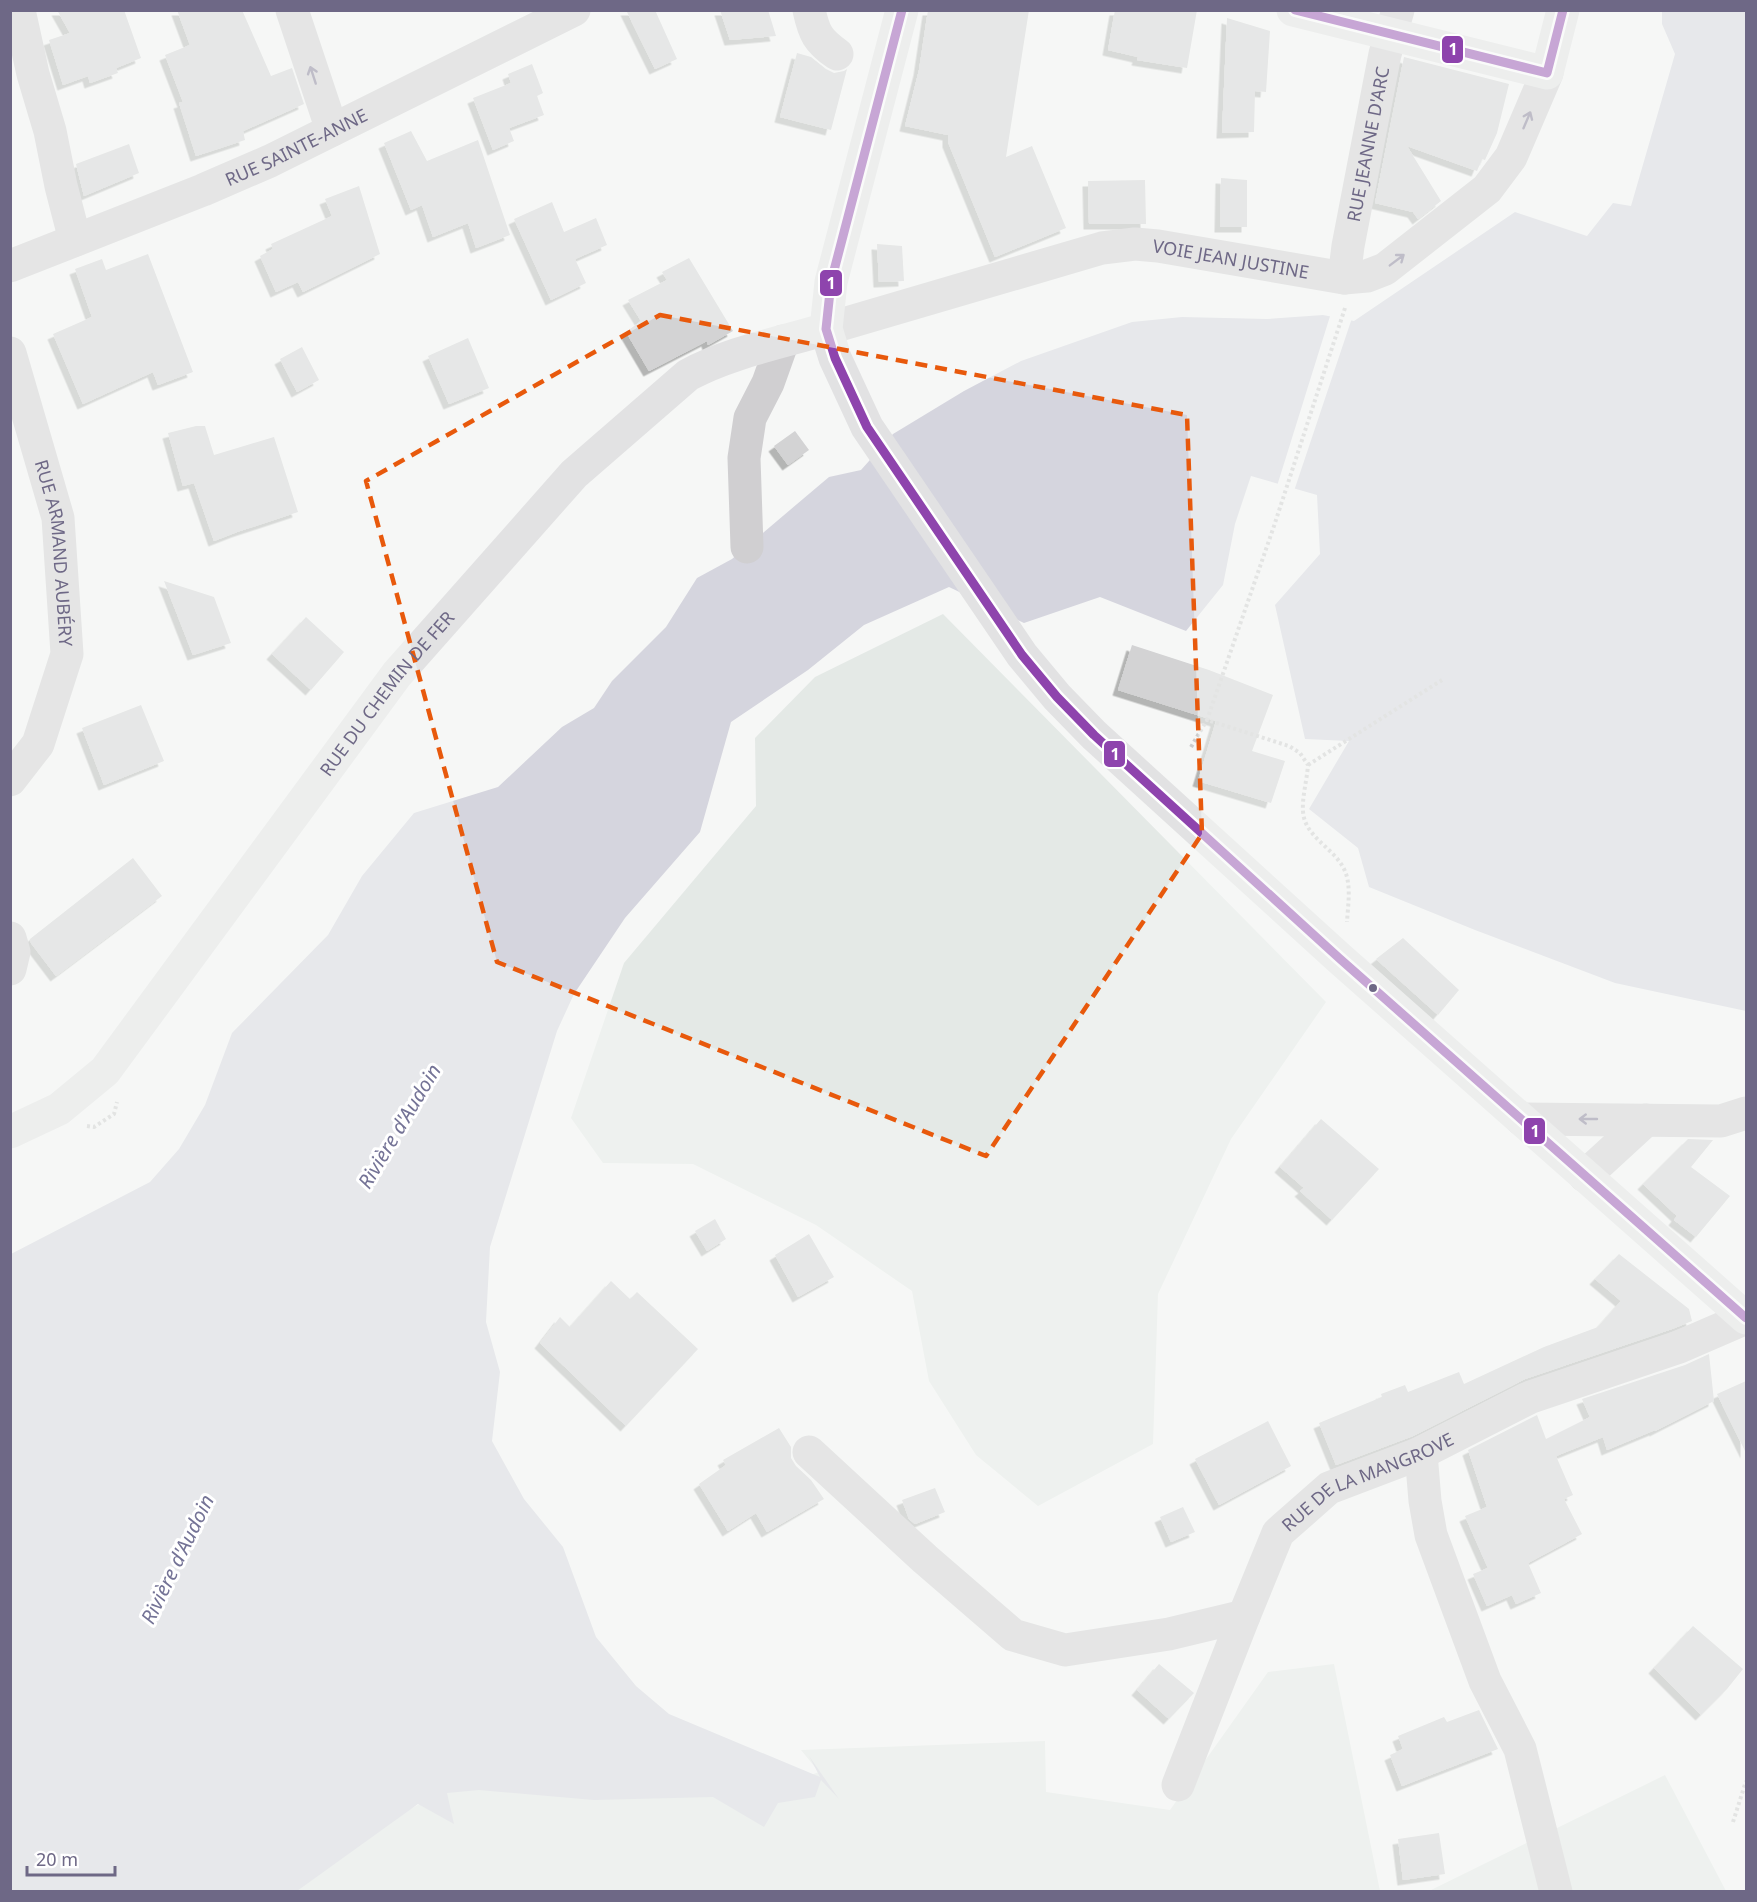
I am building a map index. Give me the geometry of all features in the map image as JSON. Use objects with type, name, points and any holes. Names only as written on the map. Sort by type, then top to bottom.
[{"type":"main road","points":[[902,10],[831,282],[826,329],[835,358],[867,428],[1022,654],[1057,697],[1094,735],[1339,958],[1746,1318]]},
{"type":"main road","points":[[1293,10],[1395,23],[1547,73],[1563,10]]},
{"type":"main road","name":"RUE DU CHEMIN DE FER","points":[[10,1132],[59,1109],[105,1071],[397,675],[574,474],[688,375],[707,364],[826,329]]},
{"type":"street","points":[[19,10],[75,240]]},
{"type":"street","points":[[292,10],[332,130]]},
{"type":"street","points":[[809,10],[815,35],[826,47],[837,54]]},
{"type":"street","name":"RUE SAINTE-ANNE","points":[[10,266],[203,190],[540,29],[566,12]]},
{"type":"street","name":"RUE JEANNE D'ARC","points":[[1344,292],[1348,246],[1383,65],[1395,23]]},
{"type":"street","name":"VOIE JEAN JUSTINE","points":[[826,329],[1102,248],[1135,244],[1158,246],[1344,292],[1367,276],[1385,269],[1487,189],[1511,157],[1547,73]]},
{"type":"street","points":[[747,547],[744,458],[750,418],[768,382],[783,341]]},
{"type":"street","name":"RUE ARMAND AUBÉRY","points":[[10,353],[57,518],[67,654],[38,744],[10,780]]},
{"type":"street","points":[[10,938],[14,952],[10,969]]},
{"type":"street","points":[[1521,1119],[1721,1121],[1746,1113]]},
{"type":"street","points":[[1585,1176],[1646,1120]]},
{"type":"street","name":"RUE DE LA MANGROVE","points":[[1178,1785],[1278,1533],[1329,1488],[1421,1453],[1531,1398],[1680,1347],[1746,1318]]},
{"type":"street","points":[[809,1452],[925,1559],[1013,1635],[1065,1650],[1169,1634],[1244,1616]]},
{"type":"street","points":[[1421,1453],[1425,1501],[1431,1535],[1485,1681],[1520,1749],[1556,1892]]},
{"type":"path","points":[[1191,747],[1207,720],[1274,526],[1344,292]]},
{"type":"path","points":[[1308,765],[1442,680]]},
{"type":"path","points":[[1207,720],[1289,746],[1300,753],[1308,765],[1303,812],[1307,828],[1344,868],[1349,887],[1346,927],[1339,958]]},
{"type":"path","points":[[1733,1822],[1746,1781]]},
{"type":"highlighted area","points":[[660,315],[1187,415],[1202,834],[986,1156],[497,962],[366,481]]},
{"type":"shaded area","points":[[943,614],[1326,1002],[1231,1139],[1158,1294],[1153,1444],[1038,1506],[976,1455],[929,1381],[912,1291],[816,1225],[693,1164],[603,1163],[571,1118],[624,963],[756,806],[755,738],[815,677]]},
{"type":"shaded area","points":[[1334,1664],[1380,1891],[270,1892],[289,1873],[433,1797],[515,1770],[744,1800],[819,1772],[801,1750],[1045,1741],[1046,1792],[1170,1810],[1268,1672]]},
{"type":"shaded area","points":[[1665,1775],[1726,1891],[1427,1892]]},
{"type":"water","name":"Rivière d'Audoin","points":[[1662,11],[1746,11],[1746,1011],[1615,983],[1369,887],[1358,848],[1309,809],[1349,741],[1305,739],[1275,605],[1320,554],[1317,495],[1251,476],[1235,524],[1223,585],[1186,631],[1100,597],[1024,623],[949,587],[864,625],[808,670],[731,722],[700,832],[625,918],[574,994],[557,1031],[490,1247],[486,1322],[500,1372],[492,1441],[524,1499],[563,1547],[596,1637],[636,1686],[669,1714],[820,1777],[809,1756],[839,1799],[821,1780],[815,1797],[778,1803],[764,1827],[713,1797],[594,1800],[479,1790],[447,1793],[454,1824],[418,1804],[297,1891],[11,1892],[11,1254],[150,1182],[179,1149],[205,1105],[232,1033],[328,935],[362,876],[414,813],[498,787],[562,727],[594,708],[612,681],[666,627],[697,578],[732,559],[829,477],[861,470],[893,434],[964,391],[1021,361],[1132,322],[1182,317],[1267,319],[1323,315],[1354,321],[1515,212],[1587,236],[1613,203],[1631,206],[1675,54],[1662,24]]},
{"type":"pier","points":[[1331,313],[1352,318],[1294,491],[1277,486]]},
{"type":"building","points":[[57,10],[124,10],[141,58],[116,68],[118,73],[90,83],[88,76],[63,85],[49,40],[70,33]]},
{"type":"building","points":[[177,10],[242,10],[271,76],[292,68],[304,104],[243,131],[245,140],[196,156],[179,103],[183,102],[165,55],[190,45]]},
{"type":"building","points":[[626,10],[655,10],[677,59],[655,69]]},
{"type":"building","points":[[720,10],[768,10],[776,36],[730,40]]},
{"type":"building","points":[[928,10],[1029,10],[1006,157],[1032,146],[1066,228],[995,257],[948,142],[948,135],[905,126],[919,70]]},
{"type":"building","points":[[1115,10],[1197,10],[1187,68],[1137,60],[1138,57],[1108,50]]},
{"type":"building","points":[[1227,18],[1270,31],[1266,92],[1255,91],[1254,132],[1222,133]]},
{"type":"building","points":[[797,53],[811,57],[834,73],[847,69],[831,130],[780,117]]},
{"type":"building","points":[[1404,57],[1509,84],[1497,133],[1485,160],[1482,159],[1477,171],[1407,146],[1441,201],[1418,219],[1413,212],[1375,203]]},
{"type":"building","points":[[532,64],[543,93],[537,96],[544,115],[509,128],[514,141],[493,150],[473,98],[511,83],[508,74]]},
{"type":"building","points":[[411,131],[427,161],[478,140],[510,235],[476,248],[468,223],[433,237],[422,205],[411,210],[384,143]]},
{"type":"building","points":[[129,144],[139,173],[84,196],[76,164]]},
{"type":"building","points":[[1221,178],[1247,180],[1247,227],[1220,227]]},
{"type":"building","points":[[1145,180],[1146,224],[1089,224],[1088,181]]},
{"type":"building","points":[[359,186],[380,254],[303,292],[298,282],[276,292],[260,256],[273,249],[271,244],[332,216],[325,199]]},
{"type":"building","points":[[552,202],[564,232],[596,218],[607,245],[575,259],[586,283],[551,300],[514,219]]},
{"type":"building","points":[[877,244],[902,246],[904,281],[879,282]]},
{"type":"building","points":[[148,254],[193,372],[158,385],[153,372],[83,404],[53,334],[92,317],[75,269],[102,259],[106,270]]},
{"type":"building","points":[[689,258],[733,331],[708,345],[707,341],[649,371],[626,332],[641,321],[628,300],[667,280],[662,272]]},
{"type":"building","points":[[468,338],[489,388],[449,404],[428,356]]},
{"type":"building","points":[[302,347],[319,380],[297,392],[280,359]]},
{"type":"building","points":[[205,426],[214,455],[274,437],[298,512],[214,541],[194,483],[183,486],[168,433]]},
{"type":"building","points":[[795,431],[809,450],[788,465],[774,446]]},
{"type":"building","points":[[164,581],[214,597],[231,643],[193,655]]},
{"type":"building","points":[[306,617],[344,652],[311,690],[272,654]]},
{"type":"building","points":[[1132,645],[1209,670],[1273,695],[1252,751],[1285,761],[1271,803],[1198,781],[1216,721],[1118,690]]},
{"type":"building","points":[[141,705],[164,761],[104,785],[82,728]]},
{"type":"building","points":[[133,858],[162,896],[56,976],[30,939]]},
{"type":"building","points":[[1403,938],[1459,990],[1438,1015],[1376,959]]},
{"type":"building","points":[[1321,1119],[1379,1169],[1332,1220],[1300,1191],[1304,1188],[1280,1167]]},
{"type":"building","points":[[1688,1139],[1713,1140],[1691,1167],[1730,1196],[1696,1237],[1674,1220],[1677,1216],[1643,1184]]},
{"type":"building","points":[[715,1219],[726,1239],[707,1251],[695,1231]]},
{"type":"building","points":[[809,1234],[834,1277],[798,1297],[775,1255]]},
{"type":"building","points":[[1619,1254],[1689,1309],[1692,1321],[1525,1379],[1413,1436],[1336,1465],[1319,1423],[1405,1385],[1408,1392],[1459,1372],[1464,1384],[1544,1347],[1598,1327],[1621,1301],[1595,1279]]},
{"type":"building","points":[[611,1281],[630,1299],[637,1292],[698,1349],[626,1426],[540,1343],[560,1317],[570,1327]]},
{"type":"building","points":[[1709,1354],[1714,1401],[1655,1431],[1607,1450],[1603,1437],[1556,1456],[1573,1495],[1564,1499],[1582,1534],[1528,1563],[1541,1593],[1516,1604],[1512,1595],[1487,1606],[1473,1574],[1488,1568],[1465,1516],[1487,1507],[1468,1450],[1537,1415],[1546,1439],[1590,1417],[1582,1399],[1685,1365]]},
{"type":"building","points":[[1746,1381],[1746,1453],[1717,1394]]},
{"type":"building","points":[[1268,1421],[1291,1466],[1219,1505],[1195,1459]]},
{"type":"building","points":[[779,1428],[791,1447],[791,1458],[796,1466],[811,1480],[824,1499],[767,1532],[756,1513],[728,1531],[699,1484],[726,1465],[723,1460]]},
{"type":"building","points":[[935,1488],[945,1512],[915,1524],[909,1519],[902,1500]]},
{"type":"building","points":[[1183,1507],[1195,1532],[1171,1542],[1160,1517]]},
{"type":"building","points":[[1693,1626],[1743,1669],[1701,1715],[1654,1668]]},
{"type":"building","points":[[1159,1664],[1194,1693],[1169,1719],[1137,1690]]},
{"type":"building","points":[[1479,1710],[1498,1749],[1402,1786],[1390,1755],[1403,1749],[1398,1736],[1444,1717],[1447,1722]]},
{"type":"building","points":[[1439,1833],[1445,1874],[1403,1880],[1398,1839]]},
{"type":"transit line","name":"1","points":[[902,10],[831,282],[826,329],[835,358],[867,427],[1022,655],[1057,697],[1094,735],[1339,958],[1746,1318]]},
{"type":"transit line","name":"1","points":[[1295,10],[1547,73],[1563,10]]}]
